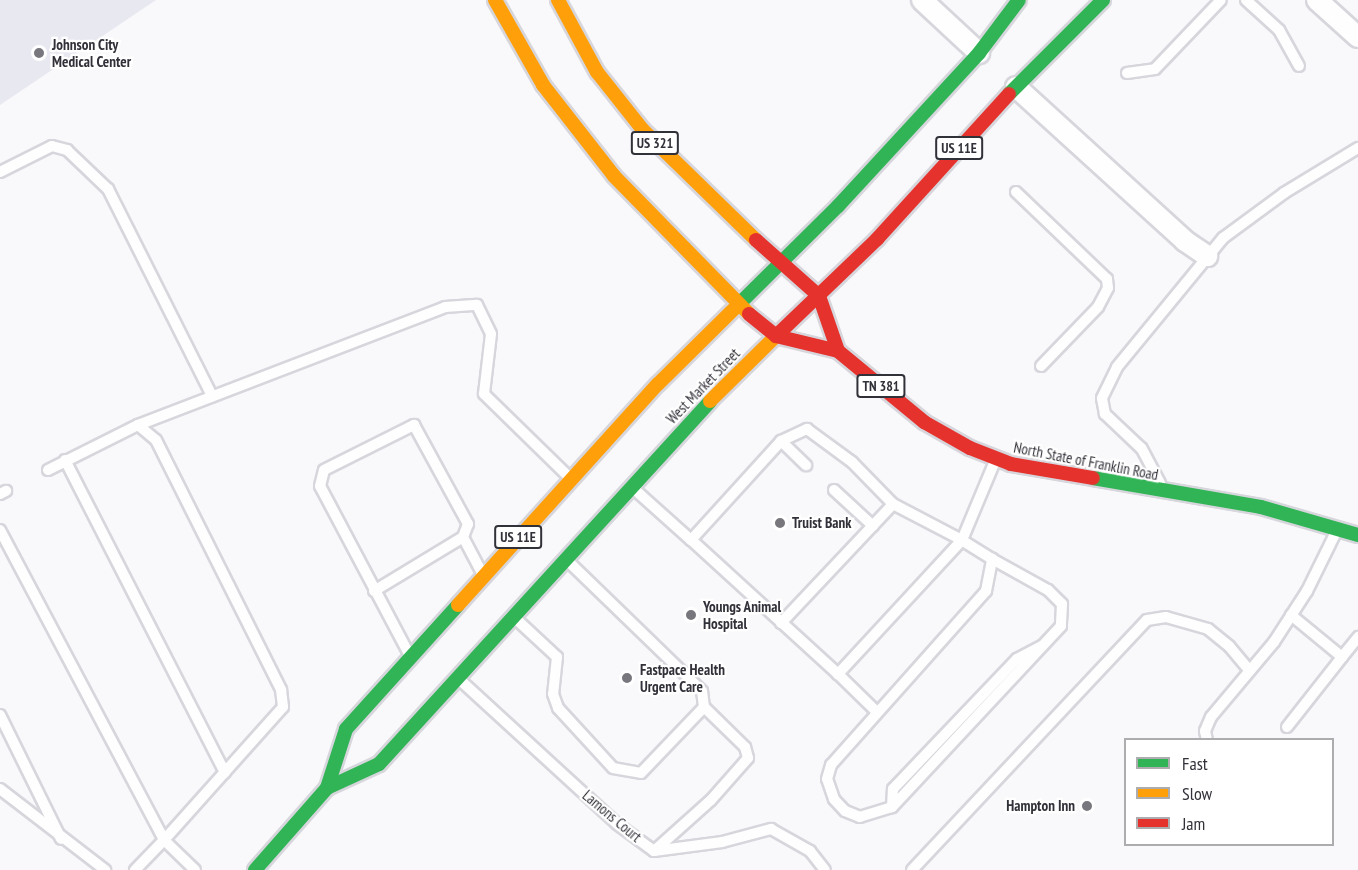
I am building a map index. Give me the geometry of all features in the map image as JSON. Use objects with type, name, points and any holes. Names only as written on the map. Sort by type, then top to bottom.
[{"type":"main road","name":"North State of Franklin Road","points":[[495,0],[522,53],[589,146],[738,305],[776,336],[838,351],[924,422],[996,458],[1166,494],[1261,507],[1358,536]]},
{"type":"main road","name":"US 321","points":[[558,0],[597,72],[630,115],[743,229],[782,260]]},
{"type":"main road","name":"West Market Street","points":[[255,870],[327,788],[346,729],[410,655],[571,479],[979,53],[1019,0]]},
{"type":"main road","name":"West Market Street","points":[[327,788],[379,764],[722,388],[877,239],[1016,87],[1103,0]]},
{"type":"main road","points":[[782,260],[819,296],[838,351]]},
{"type":"street","points":[[922,0],[979,53]]},
{"type":"street","points":[[1317,0],[1358,37]]},
{"type":"street","points":[[1016,87],[1185,241],[1206,256]]},
{"type":"lane","points":[[1127,73],[1155,69],[1221,0]]},
{"type":"lane","points":[[1246,0],[1279,30],[1299,66]]},
{"type":"lane","points":[[0,172],[52,146],[67,150],[108,189],[212,396]]},
{"type":"lane","points":[[1166,494],[1141,448],[1105,414],[1102,398],[1126,355],[1150,331],[1206,256],[1223,238],[1284,193],[1358,148]]},
{"type":"lane","points":[[1016,192],[1107,279],[1108,288],[1098,307],[1041,366]]},
{"type":"lane","points":[[48,470],[138,425],[212,396],[445,307],[477,305],[491,334],[484,394],[571,479]]},
{"type":"lane","points":[[135,870],[283,707],[281,690],[156,440],[138,425]]},
{"type":"lane","points":[[374,591],[463,537],[468,524],[414,425],[324,470],[321,486],[374,591],[410,655]]},
{"type":"lane","points":[[691,540],[781,441],[807,429],[852,462],[893,504],[962,540],[1048,590],[1062,604],[1061,626],[1048,643],[892,807],[860,817],[845,811],[834,799],[827,779],[831,765],[986,591],[992,559]]},
{"type":"lane","points":[[781,441],[806,465]]},
{"type":"lane","points":[[838,674],[962,540],[996,458]]},
{"type":"lane","points":[[65,460],[225,772]]},
{"type":"lane","points":[[632,487],[877,712]]},
{"type":"lane","points":[[834,490],[873,526]]},
{"type":"lane","points":[[781,623],[893,504]]},
{"type":"lane","points":[[1207,738],[1205,731],[1211,717],[1291,615],[1337,529]]},
{"type":"lane","points":[[0,530],[164,840],[195,870]]},
{"type":"lane","points":[[463,537],[483,575]]},
{"type":"lane","points":[[566,559],[702,691],[704,707],[745,747],[748,758],[711,800],[654,851]]},
{"type":"lane","points":[[1291,615],[1342,657]]},
{"type":"lane","points":[[513,616],[557,657],[553,694],[558,708],[613,768],[641,773],[704,707]]},
{"type":"lane","points":[[912,870],[1147,620],[1166,617],[1208,629],[1229,646],[1248,669]]},
{"type":"lane","points":[[1287,727],[1358,637]]},
{"type":"lane","name":"Lamons Court","points":[[458,677],[617,824],[654,851],[722,842],[771,829],[810,851],[825,870]]},
{"type":"lane","points":[[0,715],[62,839]]},
{"type":"lane","points":[[0,789],[105,870]]},
{"type":"shaded area","name":"Johnson City Medical Center","points":[[0,0],[156,0],[0,105]]},
{"type":"traffic: fast","points":[[738,305],[838,206],[979,53],[1019,0]]},
{"type":"traffic: fast","points":[[1009,94],[1103,0]]},
{"type":"traffic: fast","points":[[327,788],[379,764],[710,401]]},
{"type":"traffic: fast","points":[[1093,478],[1261,507],[1358,535]]},
{"type":"traffic: fast","points":[[255,870],[327,788],[346,729],[458,605]]},
{"type":"traffic: slow","points":[[495,0],[543,85],[614,176],[749,314]]},
{"type":"traffic: slow","points":[[558,0],[597,72],[643,130],[756,240]]},
{"type":"traffic: slow","points":[[458,605],[658,384],[738,305]]},
{"type":"traffic: slow","points":[[710,401],[776,336]]},
{"type":"traffic: jam","points":[[776,336],[877,239],[1009,94]]},
{"type":"traffic: jam","points":[[756,240],[819,296],[838,351]]},
{"type":"traffic: jam","points":[[749,314],[776,336],[838,351],[924,422],[970,448],[1011,464],[1093,478]]},
{"type":"place","name":"Johnson City Medical Center","points":[[39,53]]},
{"type":"place","name":"Truist Bank","points":[[780,523]]},
{"type":"place","name":"Youngs Animal Hospital","points":[[691,615]]},
{"type":"place","name":"Fastpace Health Urgent Care","points":[[627,678]]},
{"type":"place","name":"Hampton Inn","points":[[1087,806]]}]
